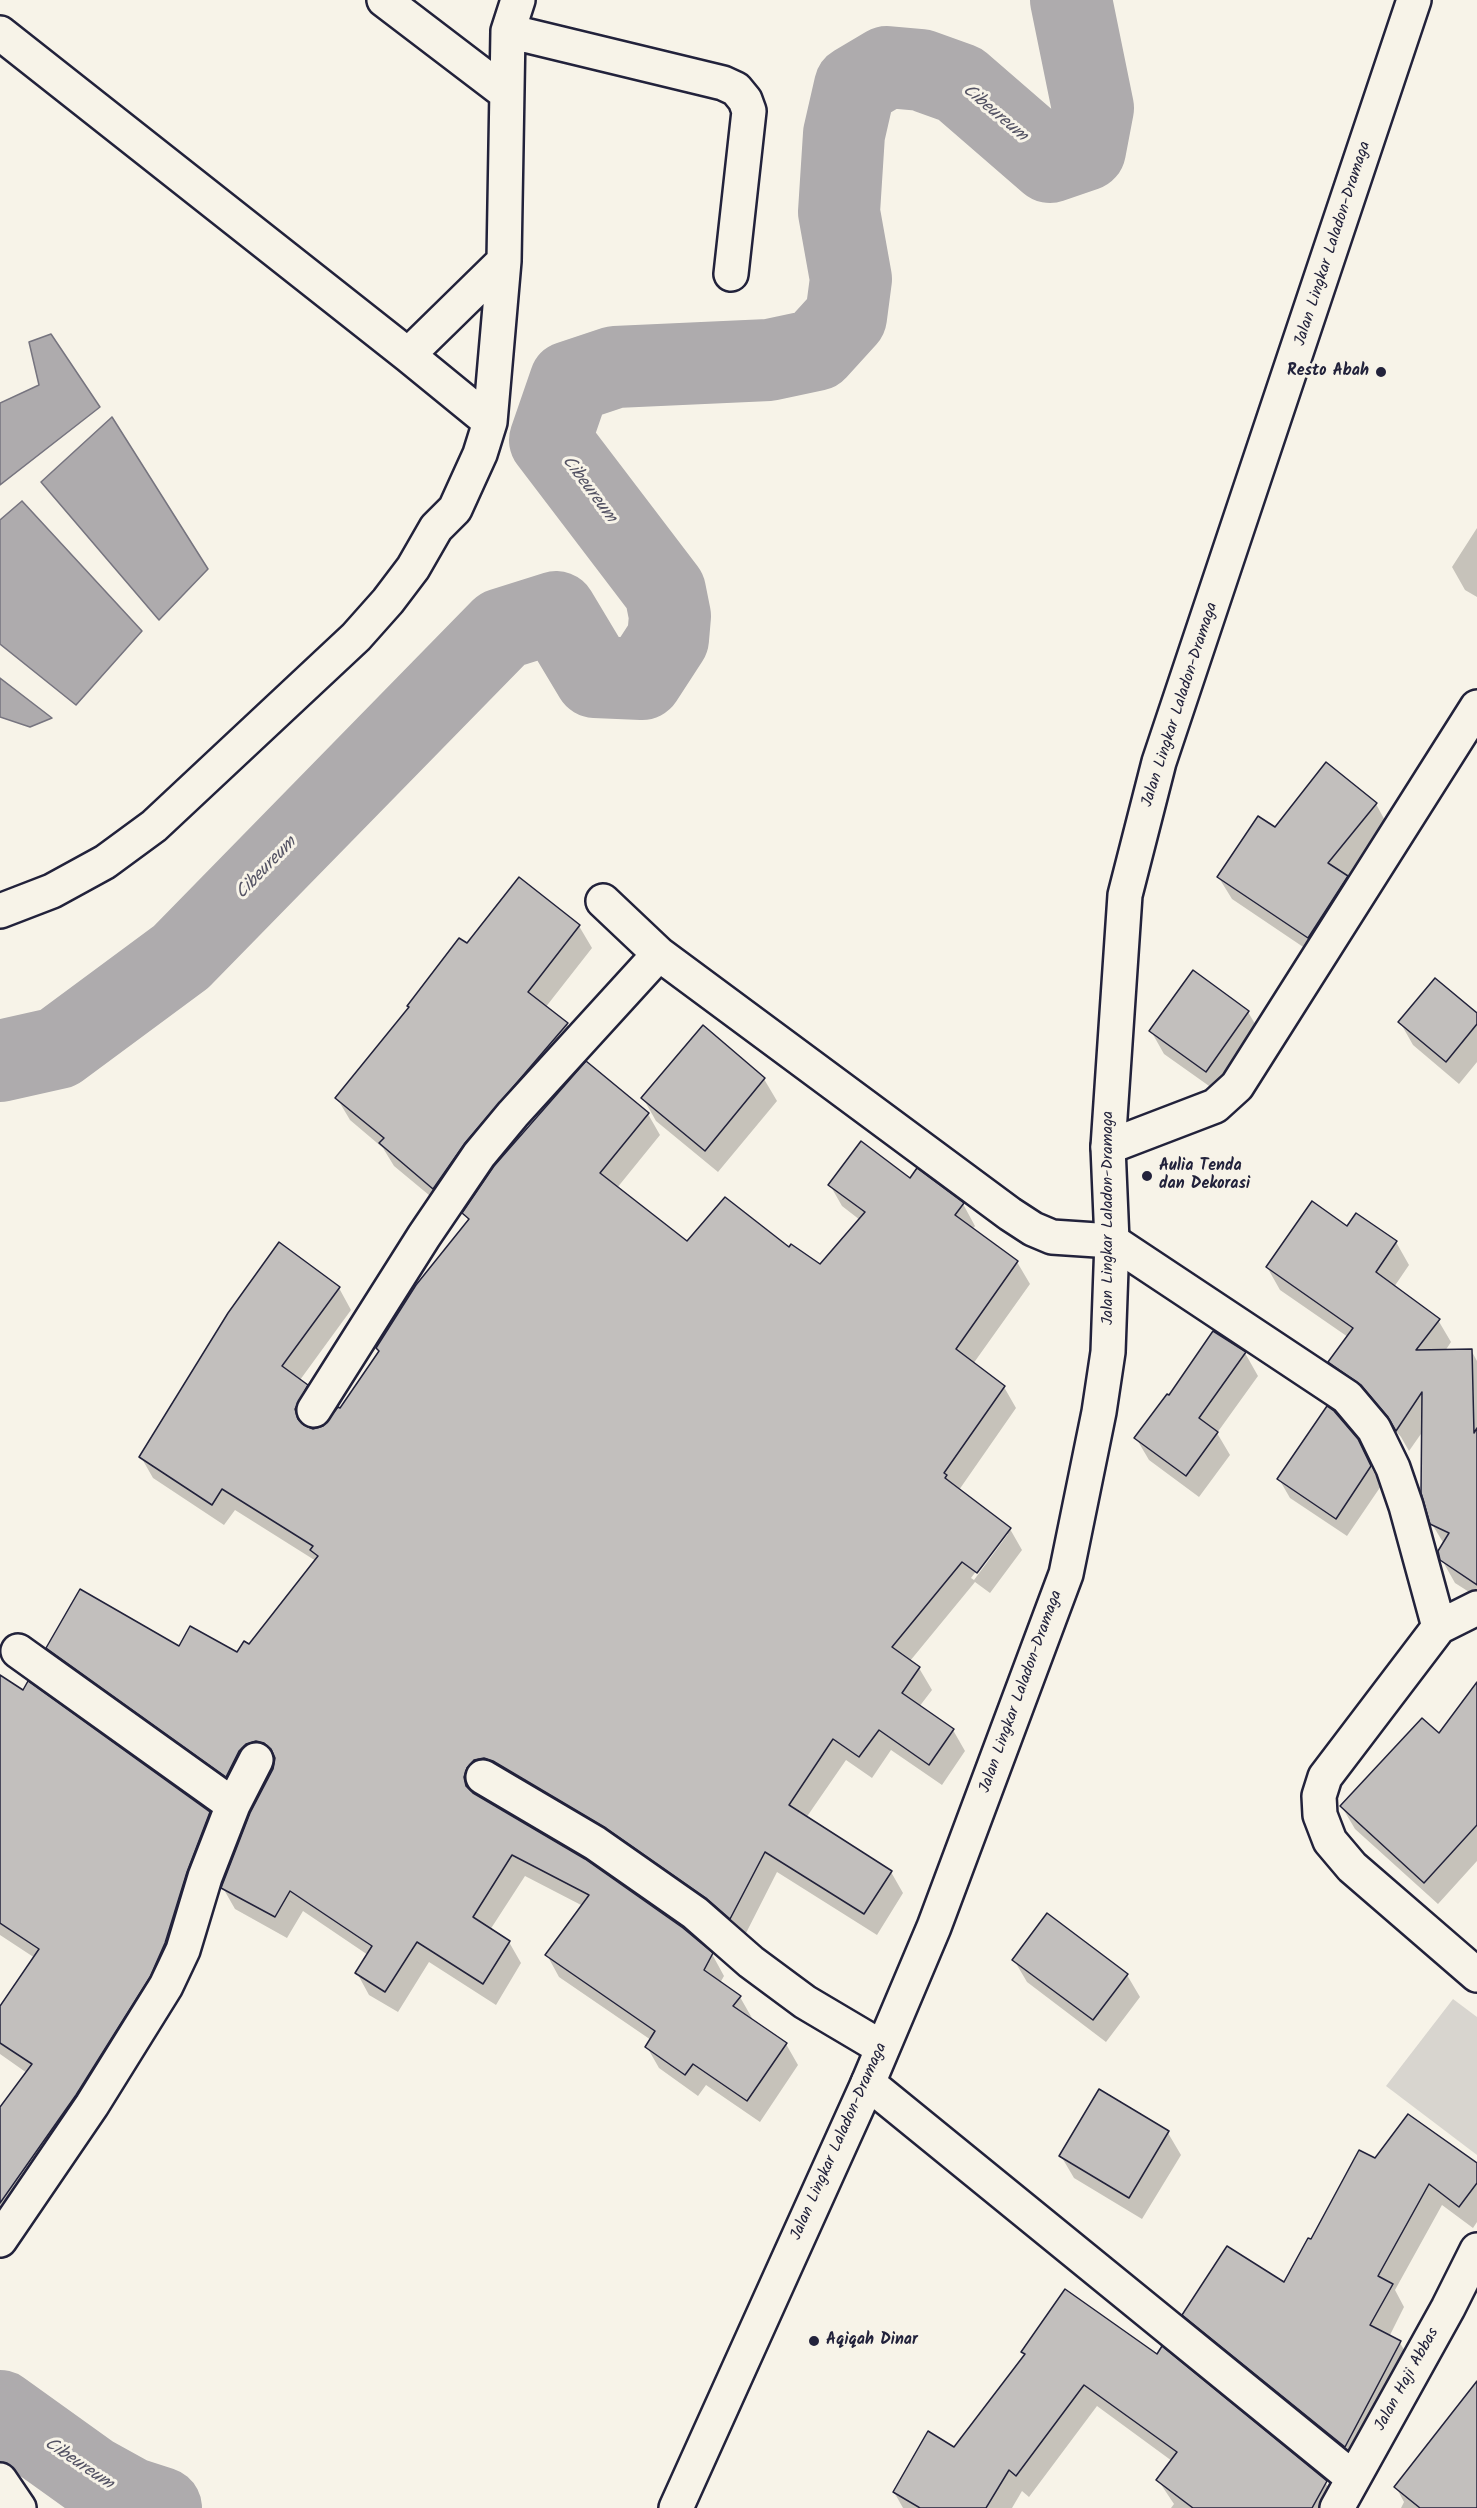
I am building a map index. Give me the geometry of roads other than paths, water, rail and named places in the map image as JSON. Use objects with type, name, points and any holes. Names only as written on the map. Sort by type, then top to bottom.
[{"type":"street","points":[[384,0],[506,93]]},
{"type":"street","points":[[0,911],[52,891],[105,862],[154,826],[356,637],[413,568],[436,528],[455,509],[480,454],[490,422],[504,261],[508,31],[518,0]]},
{"type":"street","name":"Jalan Lingkar Laladon-Dramaga","points":[[676,2508],[868,2083],[881,2047],[934,1928],[1066,1574],[1099,1412],[1108,1352],[1112,1241],[1108,1148],[1125,895],[1159,762],[1414,0]]},
{"type":"street","points":[[508,31],[723,83],[736,89],[745,100],[749,111],[731,274]]},
{"type":"street","points":[[0,33],[490,422]]},
{"type":"street","points":[[408,355],[504,261]]},
{"type":"street","points":[[1108,1148],[1215,1106],[1238,1086],[1477,707]]},
{"type":"street","points":[[603,902],[660,954],[1017,1219],[1052,1237],[1112,1241],[1347,1397],[1374,1429],[1393,1468],[1406,1506],[1438,1627]]},
{"type":"street","points":[[314,1410],[424,1236],[479,1155],[513,1114],[660,954]]},
{"type":"street","points":[[1477,1608],[1438,1627],[1325,1777],[1319,1796],[1320,1815],[1330,1841],[1352,1867],[1477,1975]]},
{"type":"street","points":[[18,1651],[233,1805]]},
{"type":"street","points":[[0,2240],[92,2105],[166,1986],[183,1950],[205,1877],[233,1805],[256,1760]]},
{"type":"street","points":[[483,1777],[595,1843],[695,1913],[751,1962],[805,2002],[881,2047]]},
{"type":"street","points":[[868,2083],[1353,2478]]},
{"type":"street","name":"Jalan Haji Abbas","points":[[1337,2508],[1448,2308],[1477,2250]]},
{"type":"street","points":[[0,2480],[19,2508]]},
{"type":"waterway","name":"Cibeureum","points":[[0,1061],[58,1048],[181,957],[502,629],[556,612],[595,677],[642,679],[668,639],[670,616],[665,591],[550,440],[570,382],[615,367],[769,360],[816,350],[846,317],[851,279],[839,212],[844,134],[855,86],[887,67],[921,70],[960,84],[1050,162],[1085,150],[1093,108],[1071,0]]},
{"type":"waterway","name":"Cibeureum","points":[[0,2411],[92,2477],[130,2498],[161,2508]]},
{"type":"place","name":"Resto Abah","points":[[1381,372]]},
{"type":"place","name":"Aulia Tenda dan Dekorasi","points":[[1147,1176]]},
{"type":"place","name":"Aqiqah Dinar","points":[[814,2341]]}]
